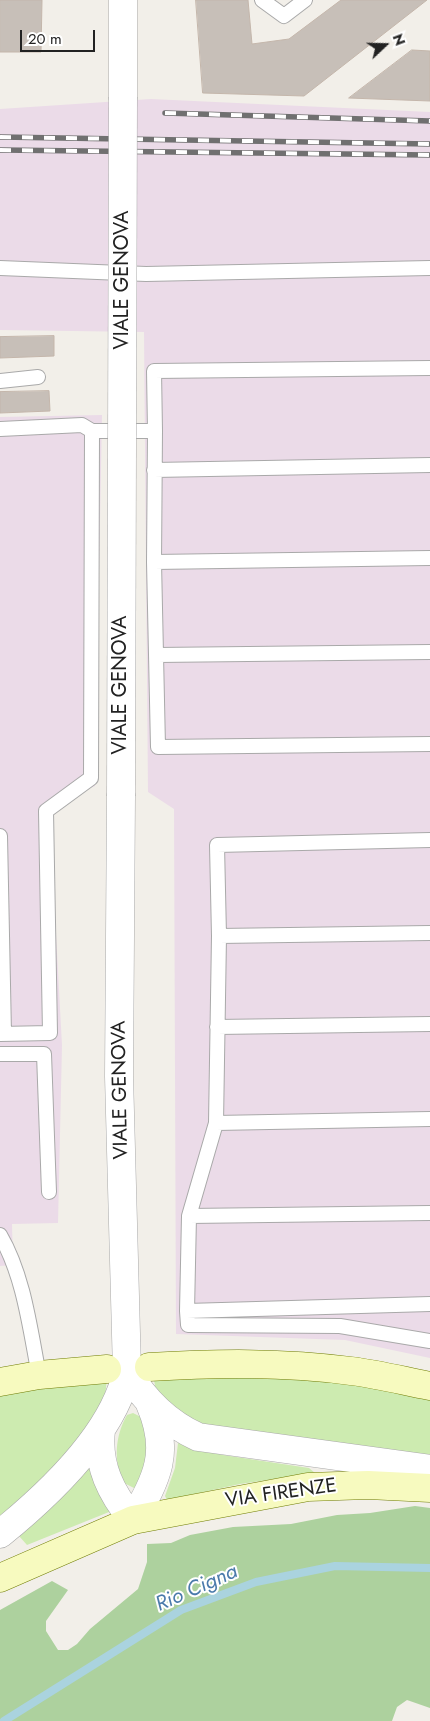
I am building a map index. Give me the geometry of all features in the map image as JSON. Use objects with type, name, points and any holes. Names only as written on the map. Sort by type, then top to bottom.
[{"type":"main road","points":[[0,1382],[39,1375],[212,1363],[283,1365],[352,1371],[430,1386]]},
{"type":"main road","name":"VIA FIRENZE","points":[[0,1578],[133,1520],[308,1487],[368,1485],[430,1488]]},
{"type":"street","name":"VIALE GENOVA","points":[[124,0],[120,1076],[128,1369]]},
{"type":"street","name":"VIA FIRENZE","points":[[128,1369],[134,1384],[169,1422],[207,1439],[430,1469]]},
{"type":"street","points":[[0,1534],[62,1475],[101,1430],[122,1390],[128,1369]]},
{"type":"street","name":"VIA FIRENZE","points":[[133,1520],[156,1478],[161,1453],[160,1428],[149,1400]]},
{"type":"street","points":[[101,1430],[100,1457],[105,1474],[116,1498],[133,1520]]},
{"type":"lane","points":[[262,0],[284,16],[305,0]]},
{"type":"lane","points":[[0,268],[146,274],[430,268]]},
{"type":"lane","points":[[430,368],[154,371],[154,562],[158,747],[430,744]]},
{"type":"lane","points":[[0,381],[38,377]]},
{"type":"lane","points":[[0,428],[82,425],[92,431],[109,431]]},
{"type":"lane","points":[[0,836],[2,1034],[50,1033],[46,811],[91,778],[92,431]]},
{"type":"lane","points":[[131,431],[155,431]]},
{"type":"lane","points":[[154,470],[430,465]]},
{"type":"lane","points":[[154,562],[430,558]]},
{"type":"lane","points":[[157,655],[430,652]]},
{"type":"lane","points":[[430,840],[216,845],[219,936],[216,1123],[189,1216],[187,1311],[188,1325],[340,1326],[430,1341]]},
{"type":"lane","points":[[219,936],[430,933]]},
{"type":"lane","points":[[218,1028],[430,1024]]},
{"type":"lane","points":[[0,1054],[44,1054],[49,1192]]},
{"type":"lane","points":[[216,1123],[430,1119]]},
{"type":"lane","points":[[189,1216],[430,1213]]},
{"type":"lane","points":[[0,1235],[9,1250],[25,1304],[39,1375]]},
{"type":"lane","points":[[187,1311],[430,1304]]},
{"type":"shaded area","points":[[151,99],[430,112],[430,1358],[345,1340],[176,1334],[174,809],[148,792],[144,332],[0,330],[0,109]]},
{"type":"shaded area","points":[[102,415],[95,786],[49,805],[62,1045],[58,1223],[12,1224],[13,1265],[0,1266],[0,417]]},
{"type":"green space","points":[[153,1376],[343,1380],[430,1396],[430,1459],[194,1423],[183,1418],[153,1386],[155,1385]]},
{"type":"green space","points":[[107,1377],[104,1409],[85,1439],[0,1525],[0,1393]]},
{"type":"green space","points":[[133,1413],[143,1418],[150,1456],[138,1487],[134,1488],[124,1483],[120,1475],[117,1458],[118,1440],[123,1423],[127,1415]]},
{"type":"green space","points":[[178,1443],[223,1455],[309,1468],[315,1473],[240,1484],[167,1500],[165,1496],[175,1468]]},
{"type":"green space","points":[[90,1466],[114,1510],[27,1545],[19,1536]]},
{"type":"green space","points":[[415,1506],[430,1508],[430,1708],[407,1700],[397,1707],[392,1721],[0,1721],[0,1610],[52,1581],[68,1590],[46,1621],[46,1631],[58,1650],[68,1650],[138,1589],[147,1562],[147,1544],[171,1543],[190,1535],[233,1527],[291,1524],[337,1515],[370,1513]]},
{"type":"building","points":[[0,0],[42,0],[41,52],[0,52]]},
{"type":"building","points":[[196,0],[248,0],[252,44],[289,39],[341,0],[427,0],[304,96],[203,93]]},
{"type":"building","points":[[412,50],[430,51],[430,101],[349,98]]},
{"type":"building","points":[[54,336],[54,356],[0,358],[0,337]]},
{"type":"building","points":[[49,391],[50,411],[0,413],[0,392]]},
{"type":"waterway","name":"Rio Cigna","points":[[4,1721],[181,1610],[256,1582],[335,1566],[430,1568]]},
{"type":"railway","points":[[165,113],[430,121]]},
{"type":"railway","points":[[0,137],[430,144]]},
{"type":"railway","points":[[0,150],[430,155]]}]
